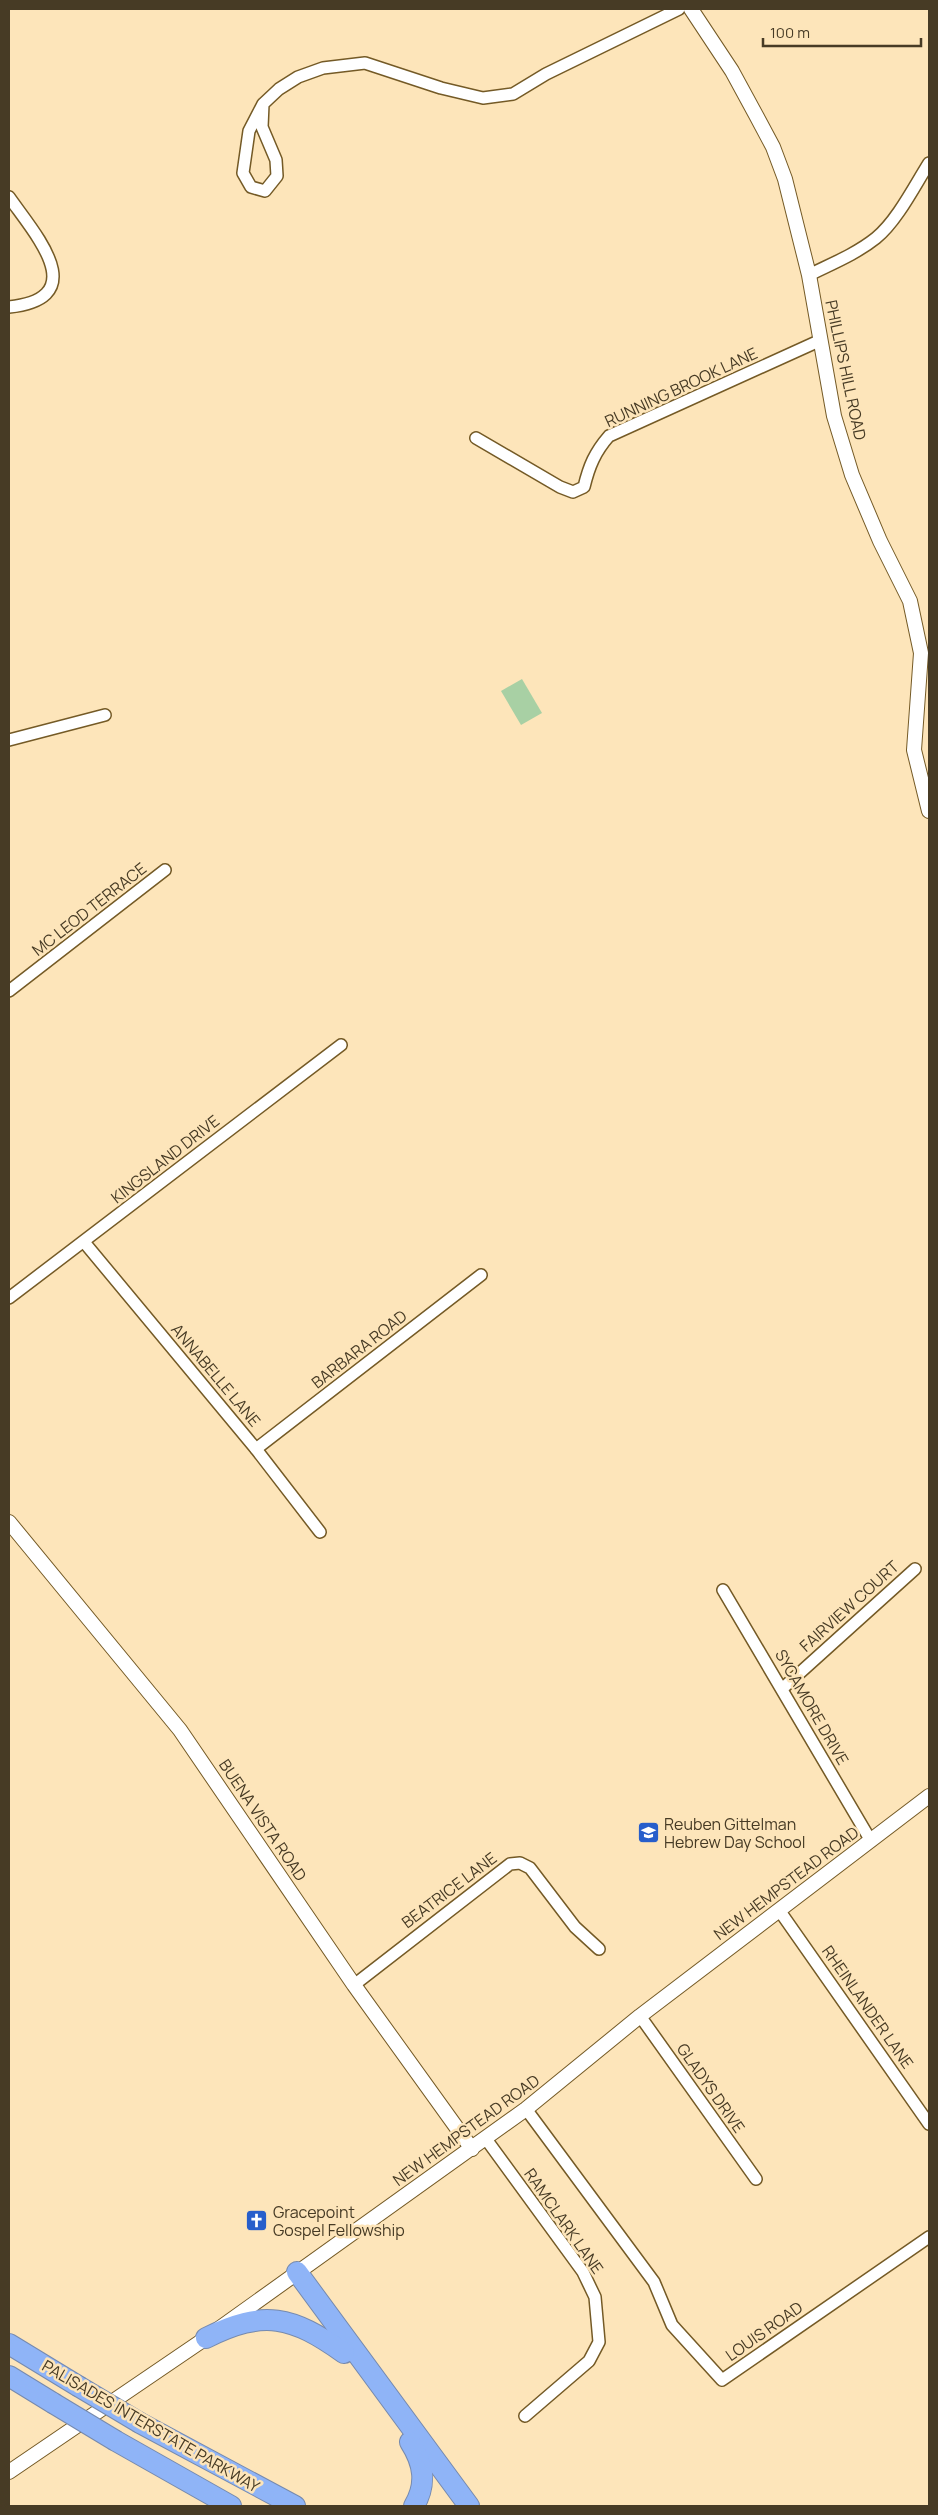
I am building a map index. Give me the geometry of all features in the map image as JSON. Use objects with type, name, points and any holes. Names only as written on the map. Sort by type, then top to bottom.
[{"type":"highway","points":[[293,2275],[344,2353],[419,2458],[423,2479],[414,2506]]},
{"type":"highway","points":[[293,2275],[469,2506]]},
{"type":"highway","points":[[206,2338],[250,2321],[273,2320],[309,2331],[344,2353]]},
{"type":"highway","name":"PALISADES INTERSTATE PARKWAY","points":[[9,2344],[140,2423],[224,2470],[296,2506]]},
{"type":"highway","name":"PALISADES INTERSTATE PARKWAY","points":[[14,2380],[230,2506]]},
{"type":"highway","points":[[224,2470],[310,2506]]},
{"type":"street","points":[[263,104],[262,128],[276,160],[277,176],[265,191],[251,186],[243,173],[249,131],[263,104],[298,77],[322,68],[365,63],[441,88],[483,98],[512,94],[546,74],[679,9]]},
{"type":"street","name":"PHILLIPS HILL ROAD","points":[[691,9],[732,71],[773,147],[785,179],[809,275],[834,416],[852,475],[880,541],[910,601],[920,653],[914,750],[929,811]]},
{"type":"street","points":[[809,275],[848,256],[877,238],[897,213],[929,163]]},
{"type":"street","points":[[9,197],[49,254],[54,276],[47,294],[29,305],[9,307]]},
{"type":"street","name":"RUNNING BROOK LANE","points":[[476,438],[560,487],[574,492],[584,487],[590,463],[596,450],[609,436],[821,340]]},
{"type":"street","points":[[9,740],[105,715]]},
{"type":"street","name":"MC LEOD TERRACE","points":[[9,991],[166,870]]},
{"type":"street","name":"KINGSLAND DRIVE","points":[[9,1298],[340,1045]]},
{"type":"street","name":"ANNABELLE LANE","points":[[84,1242],[256,1449],[320,1532]]},
{"type":"street","name":"BARBARA ROAD","points":[[256,1449],[481,1275]]},
{"type":"street","name":"BUENA VISTA ROAD","points":[[9,1522],[180,1730],[354,1985],[472,2149]]},
{"type":"street","name":"FAIRVIEW COURT","points":[[783,1688],[915,1569]]},
{"type":"street","name":"SYCAMORE DRIVE","points":[[724,1590],[871,1841]]},
{"type":"street","name":"NEW HEMPSTEAD ROAD","points":[[9,2472],[206,2338],[486,2139],[526,2109],[640,2016],[929,1796]]},
{"type":"street","name":"BEATRICE LANE","points":[[354,1985],[510,1864],[520,1863],[530,1868],[575,1927],[600,1950]]},
{"type":"street","name":"RHEINLANDER LANE","points":[[779,1910],[929,2124]]},
{"type":"street","name":"GLADYS DRIVE","points":[[640,2016],[756,2179]]},
{"type":"street","name":"LOUIS ROAD","points":[[526,2109],[654,2282],[672,2325],[722,2380],[929,2237]]},
{"type":"street","name":"RAMCLARK LANE","points":[[486,2139],[583,2272],[595,2297],[599,2342],[589,2361],[525,2416]]},
{"type":"green space","points":[[522,679],[542,713],[521,725],[501,691]]},
{"type":"place","name":"Reuben Gittelman Hebrew Day School","points":[[648,1833]]},
{"type":"place","name":"Gracepoint Gospel Fellowship","points":[[257,2221]]}]
